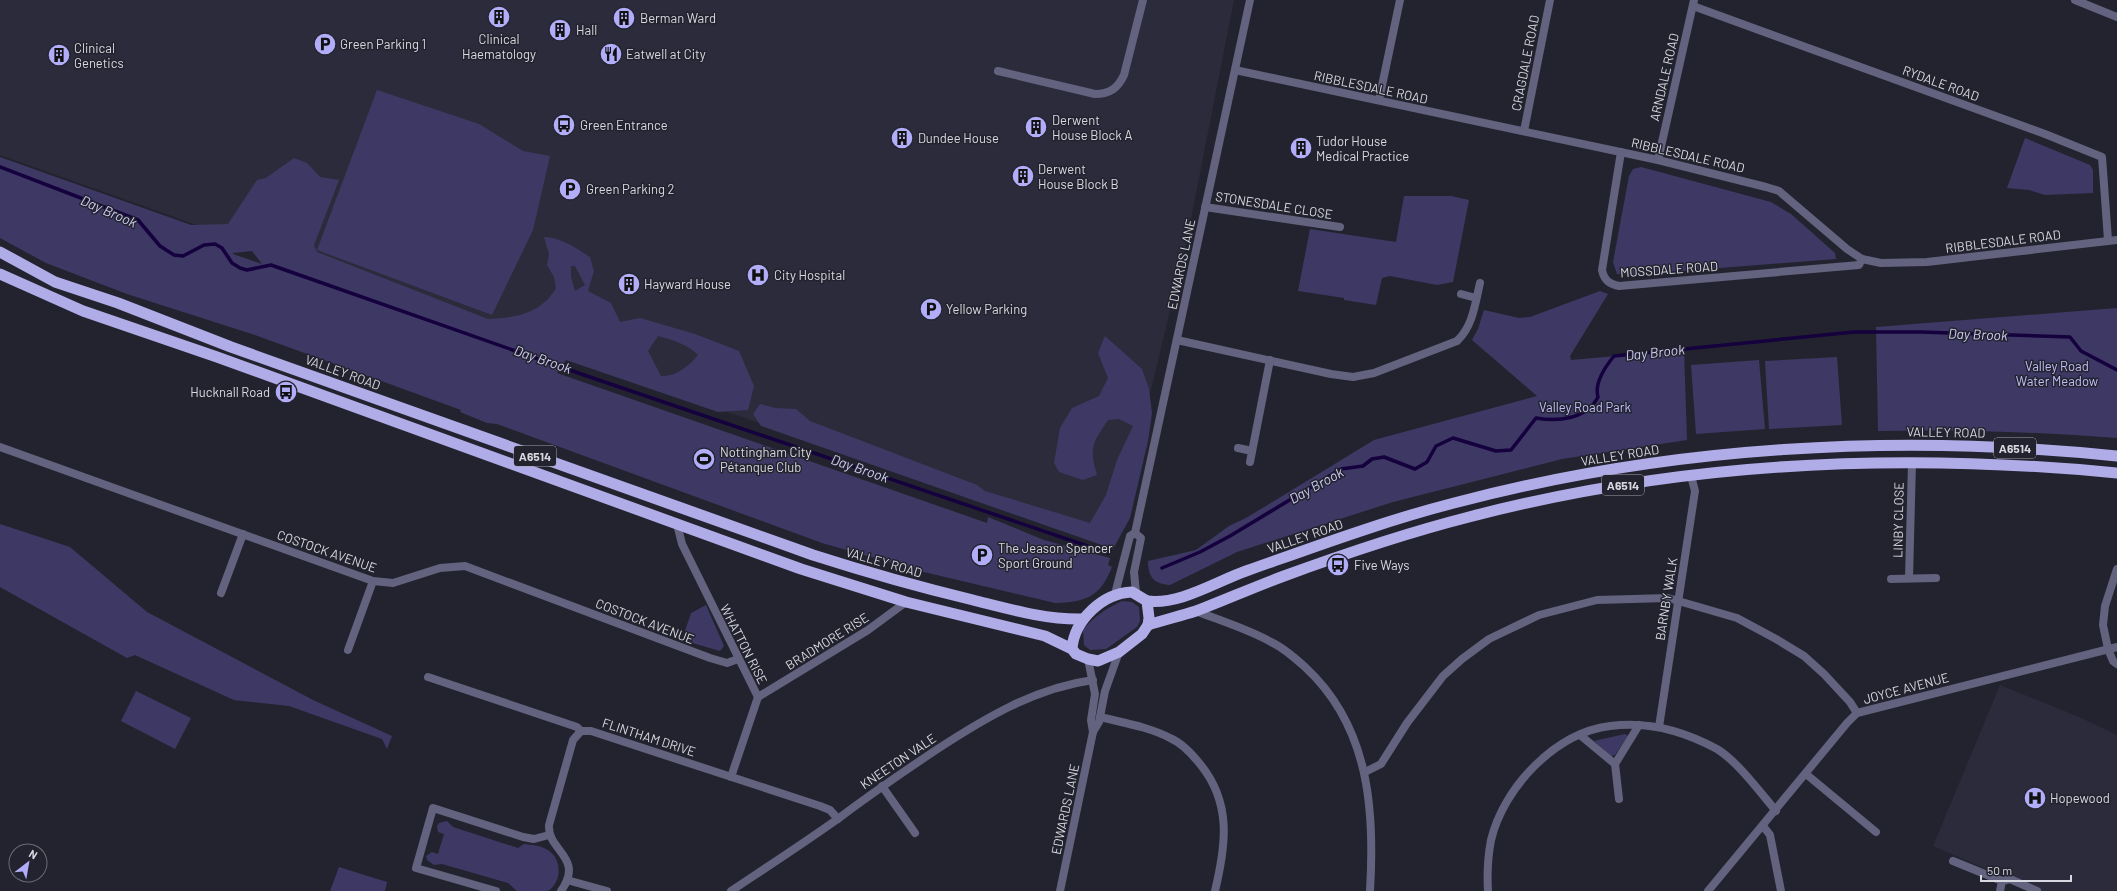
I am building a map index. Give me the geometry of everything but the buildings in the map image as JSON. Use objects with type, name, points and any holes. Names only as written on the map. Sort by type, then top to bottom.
[{"type":"highway","name":"VALLEY ROAD","points":[[0,252],[55,282],[118,303],[231,347],[826,559],[896,581],[1048,617],[1083,619]]},
{"type":"highway","name":"A6514","points":[[0,274],[83,311],[217,357],[801,569],[906,602],[1045,636],[1072,649],[1076,654],[1088,659]]},
{"type":"highway","name":"VALLEY ROAD","points":[[1147,601],[1157,602],[1180,597],[1243,572],[1451,503],[1504,490],[1615,469],[1685,459],[1816,448],[1912,445],[2030,449],[2117,456]]},
{"type":"highway","points":[[1912,445],[1912,463]]},
{"type":"highway","name":"A6514","points":[[1148,625],[1196,611],[1231,596],[1327,561],[1468,517],[1581,492],[1691,476],[1829,464],[1912,463],[2030,466],[2117,473]]},
{"type":"highway","points":[[677,524],[682,508]]},
{"type":"highway","points":[[1072,649],[1075,632],[1083,619],[1115,594],[1132,592],[1136,593],[1147,601],[1149,609],[1148,625],[1142,634],[1119,652],[1098,660],[1088,659]]},
{"type":"street","points":[[998,72],[1095,94],[1105,94],[1113,90],[1120,83],[1124,75],[1143,0]]},
{"type":"street","name":"EDWARDS LANE","points":[[1115,594],[1130,536],[1135,533],[1250,0]]},
{"type":"street","points":[[1379,100],[1400,0]]},
{"type":"street","name":"CRAGDALE ROAD","points":[[1524,131],[1550,0]]},
{"type":"street","points":[[2074,0],[2117,17]]},
{"type":"street","name":"ARNDALE ROAD","points":[[1658,160],[1694,3]]},
{"type":"street","name":"RYDALE ROAD","points":[[1694,3],[2037,131],[2102,157],[2108,240]]},
{"type":"street","name":"RIBBLESDALE ROAD","points":[[1235,70],[1658,160],[1779,192],[1847,250],[1862,259],[1881,263],[1927,262],[2117,240]]},
{"type":"street","name":"MOSSDALE ROAD","points":[[1621,152],[1602,270],[1603,277],[1613,285],[1619,286],[1859,265],[1862,259]]},
{"type":"street","name":"STONESDALE CLOSE","points":[[1205,207],[1340,227]]},
{"type":"street","points":[[1176,340],[1353,377],[1374,373],[1457,341],[1465,334],[1470,324],[1480,283]]},
{"type":"street","points":[[1461,294],[1476,298]]},
{"type":"street","points":[[1250,462],[1270,360]]},
{"type":"street","name":"COSTOCK AVENUE","points":[[0,447],[373,581],[393,583],[410,579],[440,568],[465,566],[710,658],[727,663],[738,659]]},
{"type":"street","points":[[1238,448],[1252,451]]},
{"type":"street","name":"LINBY CLOSE","points":[[1909,578],[1912,463]]},
{"type":"street","name":"BARNBY WALK","points":[[1659,727],[1695,491],[1691,476]]},
{"type":"street","name":"WHATTON RISE","points":[[677,524],[682,544],[758,697],[731,777]]},
{"type":"street","name":"EDWARDS LANE","points":[[1135,533],[1141,538],[1134,572],[1136,593]]},
{"type":"street","points":[[220,593],[243,534]]},
{"type":"street","points":[[2117,569],[2105,606],[2102,625],[2108,649],[2113,661],[2117,664]]},
{"type":"street","points":[[1890,579],[1936,578]]},
{"type":"street","points":[[348,650],[373,581]]},
{"type":"street","points":[[1365,772],[1381,764],[1407,723],[1443,676],[1462,659],[1489,639],[1539,615],[1597,600],[1668,598],[1737,618],[1776,638],[1804,656],[1824,674],[1850,702],[1857,713]]},
{"type":"street","name":"BRADMORE RISE","points":[[758,697],[868,630],[906,602]]},
{"type":"street","points":[[1196,611],[1272,642],[1296,659],[1317,678],[1332,696],[1352,731],[1365,772],[1372,856],[1370,891]]},
{"type":"street","name":"JOYCE AVENUE","points":[[1708,891],[1776,811],[1847,722],[1857,713],[2117,647]]},
{"type":"street","name":"EDWARDS LANE","points":[[1093,732],[1100,722],[1105,691],[1119,652]]},
{"type":"street","name":"EDWARDS LANE","points":[[1060,891],[1093,732],[1091,720],[1096,694],[1088,659]]},
{"type":"street","name":"FLINTHAM DRIVE","points":[[428,677],[577,727],[581,731],[592,731],[820,806],[830,810],[838,819]]},
{"type":"street","name":"KNEETON VALE","points":[[731,891],[838,819],[882,786],[976,724],[1002,709],[1051,689],[1093,680]]},
{"type":"street","points":[[1100,717],[1144,728],[1172,738],[1191,752],[1208,774],[1219,798],[1224,826],[1224,854],[1215,891]]},
{"type":"street","points":[[1619,799],[1616,764],[1639,725]]},
{"type":"street","points":[[1488,891],[1491,840],[1504,808],[1522,778],[1540,760],[1560,745],[1580,735],[1608,726],[1639,725],[1659,727],[1686,734],[1719,750],[1738,767],[1776,811]]},
{"type":"street","points":[[561,891],[567,880],[566,859],[549,835],[549,825],[573,740],[581,731]]},
{"type":"street","points":[[1580,735],[1616,764]]},
{"type":"street","points":[[1806,774],[1876,832]]},
{"type":"street","points":[[882,786],[915,833]]},
{"type":"street","points":[[496,891],[416,868],[433,808],[523,837],[534,839],[549,835]]},
{"type":"street","points":[[1763,826],[1770,835],[1781,891]]},
{"type":"street","points":[[1954,861],[2002,880],[2010,879],[2038,891]]},
{"type":"street","points":[[567,880],[607,891]]},
{"type":"street","points":[[2000,891],[2002,880]]},
{"type":"shaded area","name":"City Hospital","points":[[0,0],[1234,0],[1185,249],[1113,547],[413,302],[0,155]]},
{"type":"shaded area","name":"Hopewood","points":[[2000,685],[2077,716],[2117,735],[2117,891],[2038,891],[1933,846]]},
{"type":"green space","points":[[377,90],[479,124],[523,151],[550,156],[533,230],[492,315],[317,250]]},
{"type":"green space","points":[[2025,138],[2090,165],[2093,170],[2093,193],[2045,195],[2029,190],[2007,188]]},
{"type":"green space","points":[[0,157],[191,225],[228,224],[257,180],[266,178],[294,158],[307,163],[320,177],[339,180],[314,245],[317,252],[488,319],[518,315],[536,309],[550,296],[556,288],[554,277],[547,265],[549,254],[544,237],[550,237],[568,244],[590,257],[594,271],[588,291],[611,303],[620,322],[640,318],[695,334],[739,351],[754,386],[748,410],[718,412],[566,360],[557,373],[987,523],[988,517],[1044,540],[1110,558],[1108,565],[1112,567],[1102,585],[1091,596],[1075,601],[1055,603],[924,572],[822,543],[497,424],[487,423],[460,412],[461,410],[255,335],[127,294],[46,263],[0,238]],"holes":[[[252,251],[262,264],[233,254],[233,253]],[[571,266],[575,266],[585,285],[575,291],[571,277]],[[658,336],[685,345],[698,355],[691,363],[677,373],[661,376],[648,351]]]},
{"type":"green space","points":[[1641,167],[1771,202],[1791,214],[1835,253],[1836,259],[1630,275],[1617,274],[1613,262],[1629,176],[1633,169]]},
{"type":"green space","points":[[1404,196],[1451,196],[1469,200],[1453,282],[1437,285],[1390,276],[1382,278],[1376,305],[1344,300],[1344,298],[1298,291],[1310,229],[1396,242]]},
{"type":"green space","name":"Valley Road Park","points":[[1600,291],[1608,294],[1570,356],[1571,360],[1684,350],[1687,440],[1562,459],[1393,502],[1237,552],[1170,585],[1160,583],[1153,579],[1149,571],[1148,561],[1196,550],[1229,526],[1246,518],[1374,440],[1537,396],[1472,340],[1478,329],[1484,310],[1519,318],[1530,317]]},
{"type":"green space","name":"Valley Road Water Meadow","points":[[2117,308],[2117,438],[2057,434],[1938,430],[1878,431],[1876,327]]},
{"type":"green space","points":[[1105,336],[1142,369],[1149,389],[1152,413],[1148,441],[1130,518],[1113,549],[761,426],[753,414],[760,404],[775,408],[796,409],[810,421],[977,485],[985,491],[1090,523],[1106,495],[1117,460],[1133,426],[1119,419],[1108,420],[1098,435],[1094,446],[1093,458],[1097,475],[1083,480],[1059,472],[1054,463],[1060,428],[1072,408],[1099,396],[1108,378],[1098,353]]},
{"type":"green space","points":[[1837,357],[1842,425],[1769,429],[1765,361]]},
{"type":"green space","points":[[1759,360],[1765,429],[1696,434],[1691,365]]},
{"type":"green space","points":[[0,524],[70,547],[147,612],[313,700],[392,736],[387,749],[382,739],[289,706],[234,700],[135,655],[127,658],[0,587]]},
{"type":"green space","points":[[1122,601],[1132,602],[1139,607],[1140,621],[1137,627],[1106,649],[1090,650],[1084,645],[1083,630],[1101,613]]},
{"type":"green space","points":[[706,605],[724,646],[720,651],[682,640],[691,613]]},
{"type":"green space","points":[[136,691],[191,718],[175,749],[121,721]]},
{"type":"green space","points":[[1625,734],[1628,736],[1615,755],[1611,756],[1594,741]]},
{"type":"green space","points":[[447,821],[453,827],[518,848],[524,844],[546,849],[558,863],[558,875],[553,887],[548,891],[517,891],[508,883],[442,864],[434,865],[427,860],[426,856],[432,852],[438,854],[444,834],[438,832],[437,826],[439,823]]},
{"type":"green space","points":[[339,867],[387,882],[385,891],[330,891]]},
{"type":"waterway","name":"Day Brook","points":[[0,167],[138,220],[160,246],[174,255],[183,256],[204,245],[215,244],[222,248],[232,263],[240,268],[247,270],[271,265],[584,375],[1108,553]]},
{"type":"waterway","name":"Day Brook","points":[[1162,568],[1200,552],[1230,536],[1341,469],[1363,466],[1372,459],[1384,457],[1415,469],[1427,462],[1436,446],[1453,438],[1496,451],[1511,450],[1536,418],[1553,420],[1562,419],[1587,410],[1598,397],[1597,392],[1601,375],[1614,356],[1854,332],[1921,332],[2070,337],[2081,351],[2117,370]]},
{"type":"place","name":"Clinical Haematology","points":[[499,17]]},
{"type":"place","name":"Berman Ward","points":[[624,18]]},
{"type":"place","name":"Hall","points":[[560,30]]},
{"type":"place","name":"Green Parking 1","points":[[325,44]]},
{"type":"place","name":"Eatwell at City","points":[[611,54]]},
{"type":"place","name":"Clinical Genetics","points":[[59,55]]},
{"type":"place","name":"Green Entrance","points":[[564,125]]},
{"type":"place","name":"Derwent House Block A","points":[[1036,127]]},
{"type":"place","name":"Dundee House","points":[[902,138]]},
{"type":"place","name":"Tudor House Medical Practice","points":[[1301,148]]},
{"type":"place","name":"Derwent House Block B","points":[[1023,176]]},
{"type":"place","name":"Green Parking 2","points":[[570,189]]},
{"type":"place","name":"City Hospital","points":[[758,275]]},
{"type":"place","name":"Hayward House","points":[[629,284]]},
{"type":"place","name":"Yellow Parking","points":[[931,309]]},
{"type":"place","name":"Hucknall Road","points":[[286,392]]},
{"type":"place","name":"Nottingham City Pétanque Club","points":[[704,459]]},
{"type":"place","name":"The Jeason Spencer Sport Ground","points":[[982,555]]},
{"type":"place","name":"Five Ways","points":[[1338,565]]},
{"type":"place","name":"Hopewood","points":[[2035,798]]}]
